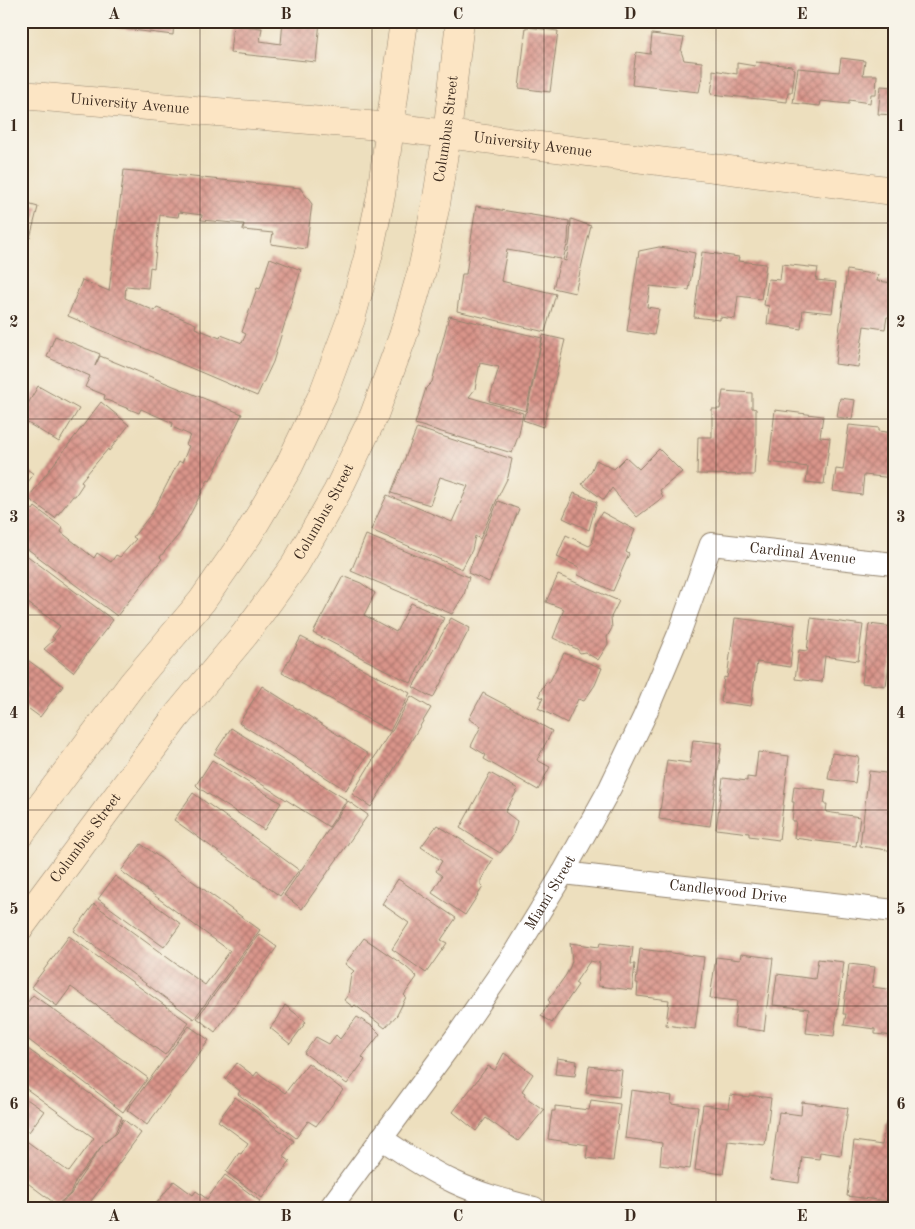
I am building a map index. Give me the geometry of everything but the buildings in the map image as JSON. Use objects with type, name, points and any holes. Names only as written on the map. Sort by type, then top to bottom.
[{"type":"main road","points":[[21,833],[133,683],[202,601],[248,535],[288,466],[323,394],[350,319],[368,257],[380,204],[404,21]]},
{"type":"main road","name":"Columbus Street","points":[[21,926],[176,717],[245,634],[294,565],[337,492],[374,415],[403,336],[422,270],[436,204],[447,134],[460,21]]},
{"type":"main road","name":"University Avenue","points":[[21,96],[391,127],[894,190]]},
{"type":"street","name":"Cardinal Avenue","points":[[711,544],[894,564]]},
{"type":"street","name":"Miami Street","points":[[330,1208],[457,1036],[515,952],[563,873],[610,788],[644,717],[680,631],[711,544]]},
{"type":"street","name":"Candlewood Drive","points":[[563,873],[894,911]]},
{"type":"street","points":[[381,1138],[410,1159],[454,1182],[501,1200],[534,1208]]}]
